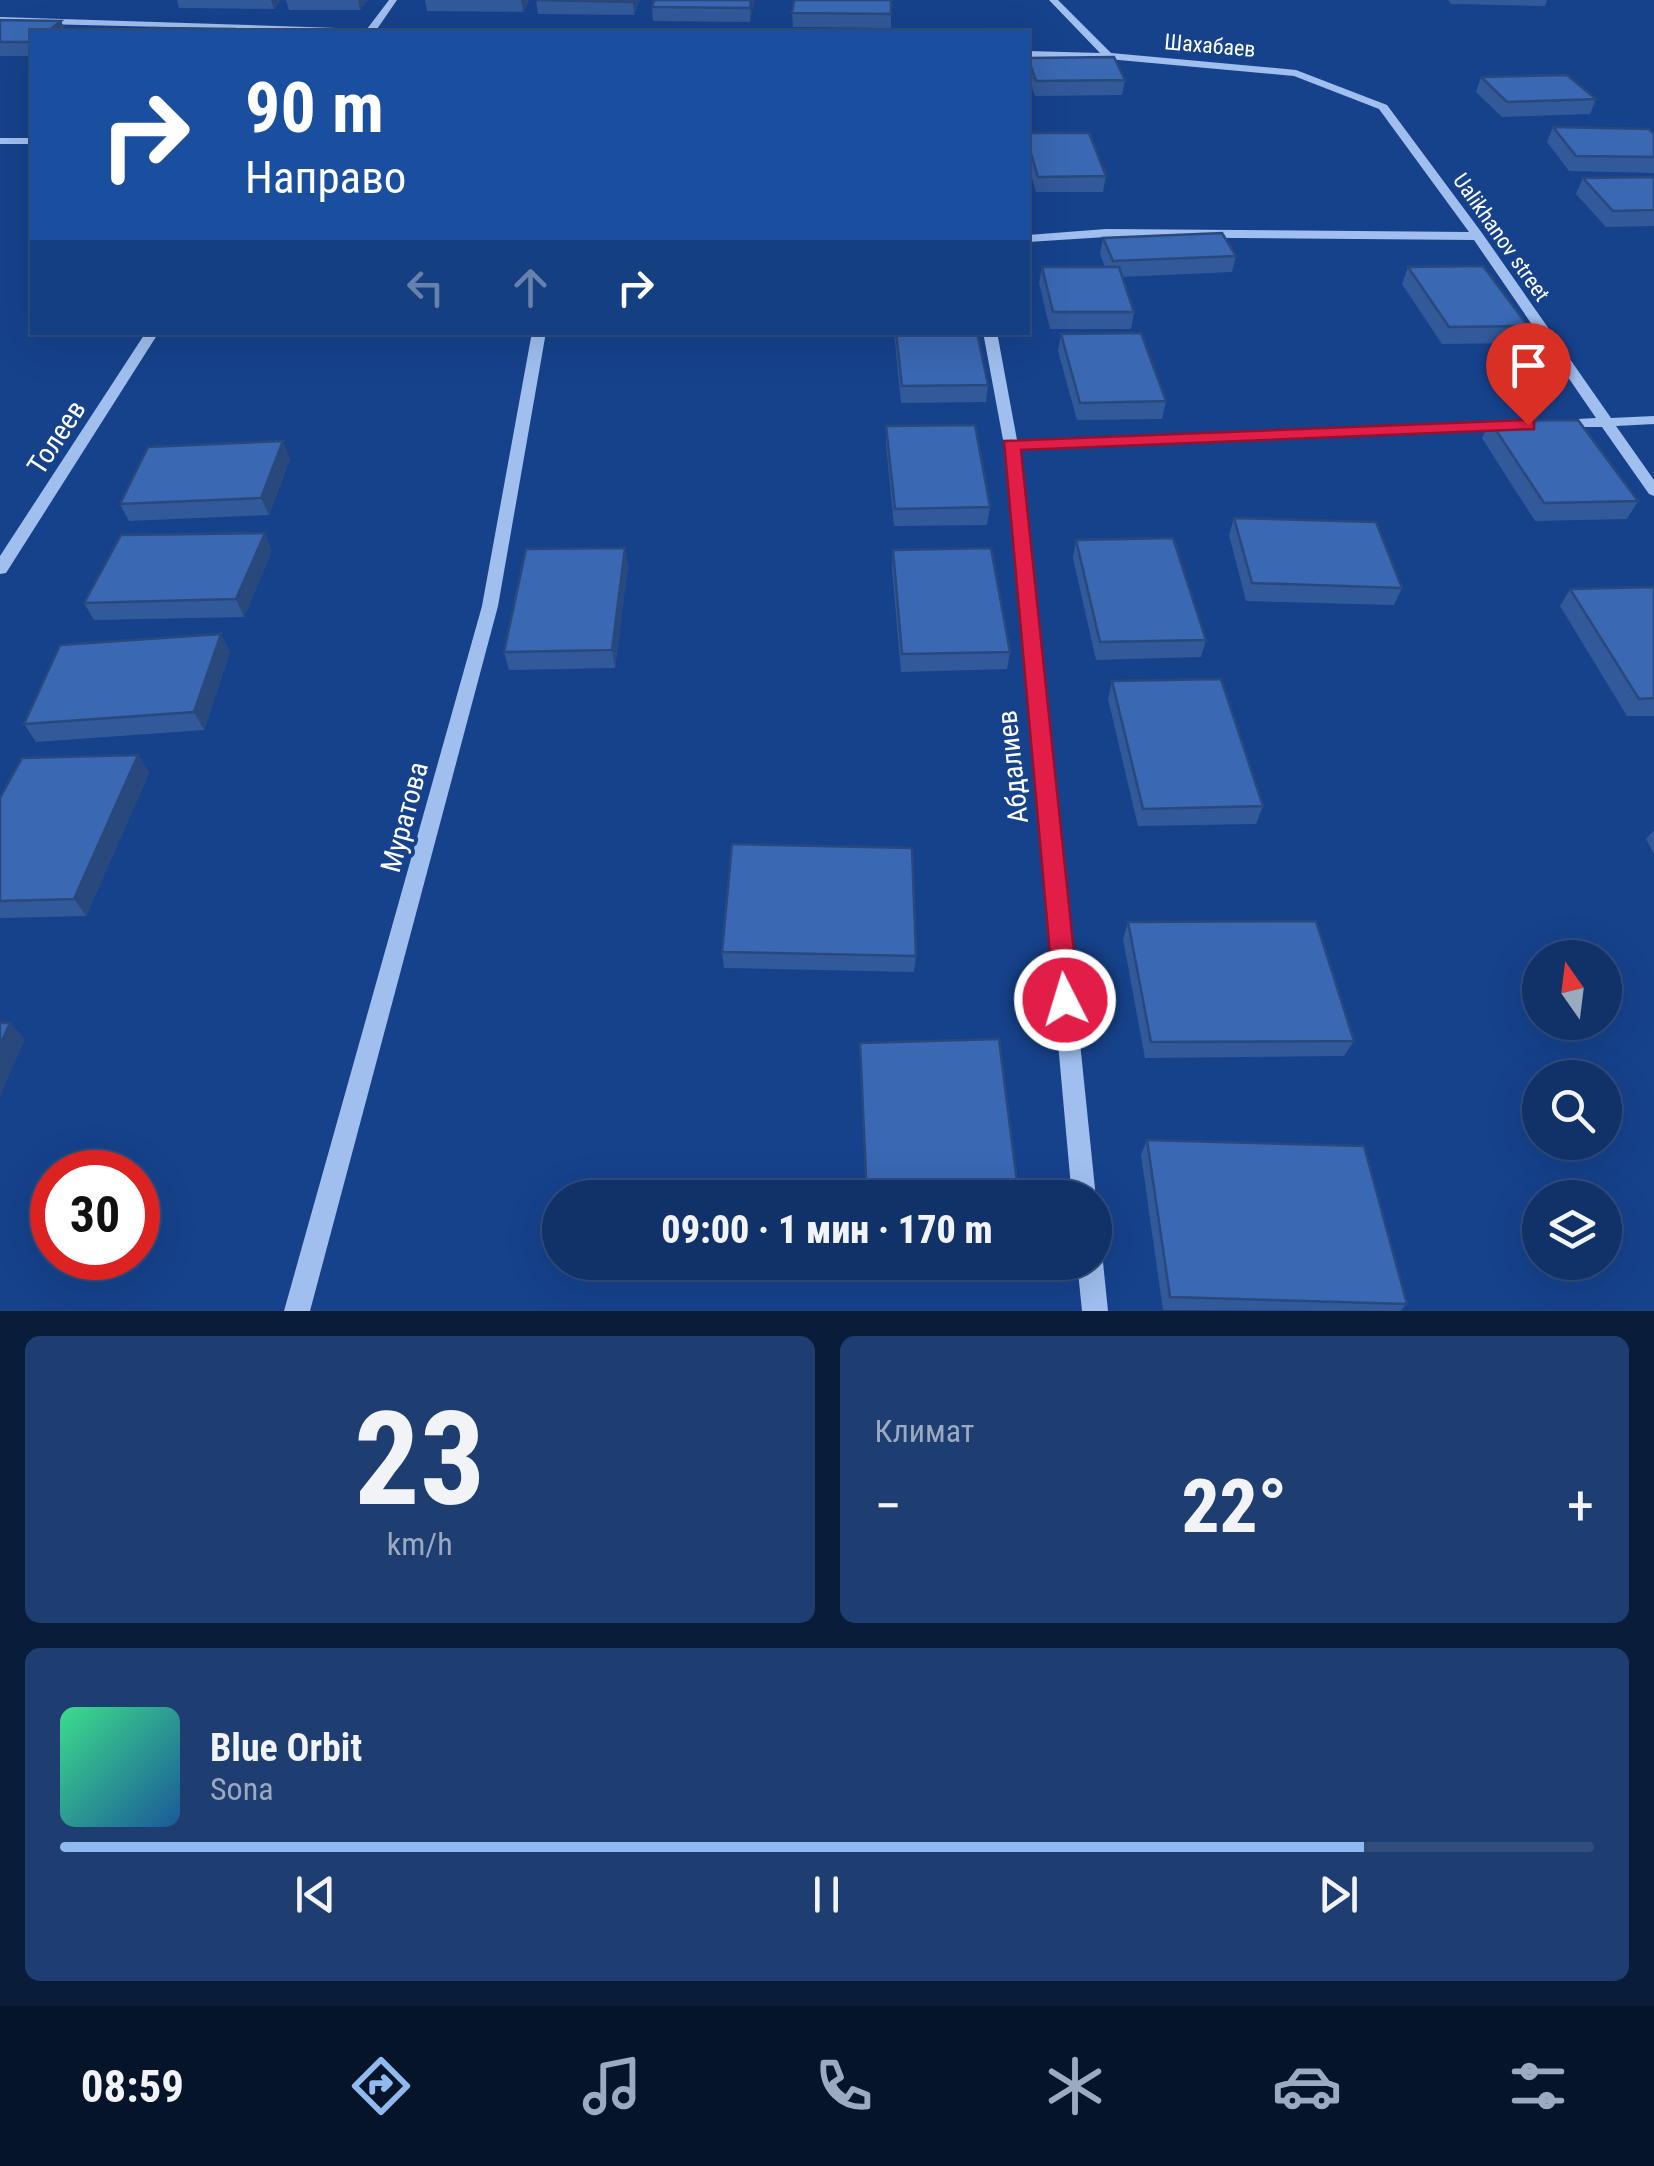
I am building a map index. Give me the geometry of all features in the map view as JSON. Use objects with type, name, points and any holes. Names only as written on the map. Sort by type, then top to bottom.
[{"type":"street","points":[[371,30],[393,0]]},
{"type":"street","points":[[1052,0],[1108,56]]},
{"type":"street","points":[[0,20],[308,30]]},
{"type":"street","name":"Шахабаев","points":[[1030,54],[1108,56],[1296,73],[1382,108]]},
{"type":"street","name":"Ualikhanov street","points":[[1382,108],[1478,236],[1654,491]]},
{"type":"street","points":[[0,141],[30,142]]},
{"type":"street","points":[[1030,239],[1106,233],[1478,236]]},
{"type":"street","name":"Толеев","points":[[0,569],[151,335]]},
{"type":"street","name":"Муратова","points":[[297,1311],[490,606],[538,335]]},
{"type":"street","name":"Абдалиев","points":[[991,335],[1011,445],[1082,1180]]},
{"type":"street","points":[[1548,424],[1654,420]]},
{"type":"street","points":[[1011,445],[1528,425]]},
{"type":"street","points":[[1092,1280],[1095,1311]]},
{"type":"building","points":[[536,0],[633,0],[633,2]]},
{"type":"building","points":[[654,0],[751,0],[750,8],[652,7]]},
{"type":"building","points":[[794,0],[891,0],[891,14],[792,13]]},
{"type":"building","points":[[0,20],[61,21],[50,30],[30,30],[30,42],[0,42]]},
{"type":"building","points":[[152,28],[233,29],[232,30],[150,30]]},
{"type":"building","points":[[1114,57],[1125,80],[1036,81],[1030,58]]},
{"type":"building","points":[[1567,75],[1596,99],[1507,102],[1481,77]]},
{"type":"building","points":[[1553,127],[1649,129],[1654,134],[1654,157],[1576,156]]},
{"type":"building","points":[[1030,133],[1089,133],[1106,176],[1038,177],[1030,150]]},
{"type":"building","points":[[1654,177],[1654,210],[1613,211],[1583,178]]},
{"type":"building","points":[[1222,233],[1236,256],[1113,261],[1103,238]]},
{"type":"building","points":[[1483,266],[1528,326],[1449,327],[1408,267]]},
{"type":"building","points":[[1042,267],[1119,267],[1134,312],[1053,312]]},
{"type":"building","points":[[1141,333],[1166,401],[1080,403],[1061,334]]},
{"type":"building","points":[[896,335],[978,335],[988,385],[902,386]]},
{"type":"building","points":[[1578,420],[1638,501],[1544,503],[1490,421]]},
{"type":"building","points":[[975,425],[990,507],[895,509],[886,426]]},
{"type":"building","points":[[283,441],[261,498],[120,504],[148,447]]},
{"type":"building","points":[[1234,518],[1376,522],[1402,588],[1252,583]]},
{"type":"building","points":[[265,533],[236,599],[84,603],[121,535]]},
{"type":"building","points":[[1173,538],[1206,640],[1100,642],[1076,540]]},
{"type":"building","points":[[625,548],[612,650],[504,652],[526,549]]},
{"type":"building","points":[[991,548],[1010,652],[902,654],[893,550]]},
{"type":"building","points":[[1654,587],[1654,698],[1639,699],[1570,589]]},
{"type":"building","points":[[221,634],[194,712],[24,724],[60,645]]},
{"type":"building","points":[[1221,679],[1263,806],[1143,809],[1112,681]]},
{"type":"building","points":[[138,755],[74,899],[0,901],[0,798],[22,758]]},
{"type":"building","points":[[732,844],[912,848],[916,956],[722,952]]},
{"type":"building","points":[[1316,921],[1354,1041],[1151,1042],[1128,922]]},
{"type":"building","points":[[0,1023],[10,1023],[0,1045]]},
{"type":"building","points":[[999,1039],[1017,1180],[866,1180],[860,1043]]},
{"type":"building","points":[[1147,1140],[1364,1146],[1407,1304],[1170,1297]]},
{"type":"route","points":[[1065,1000],[1011,445],[1528,425]]}]
